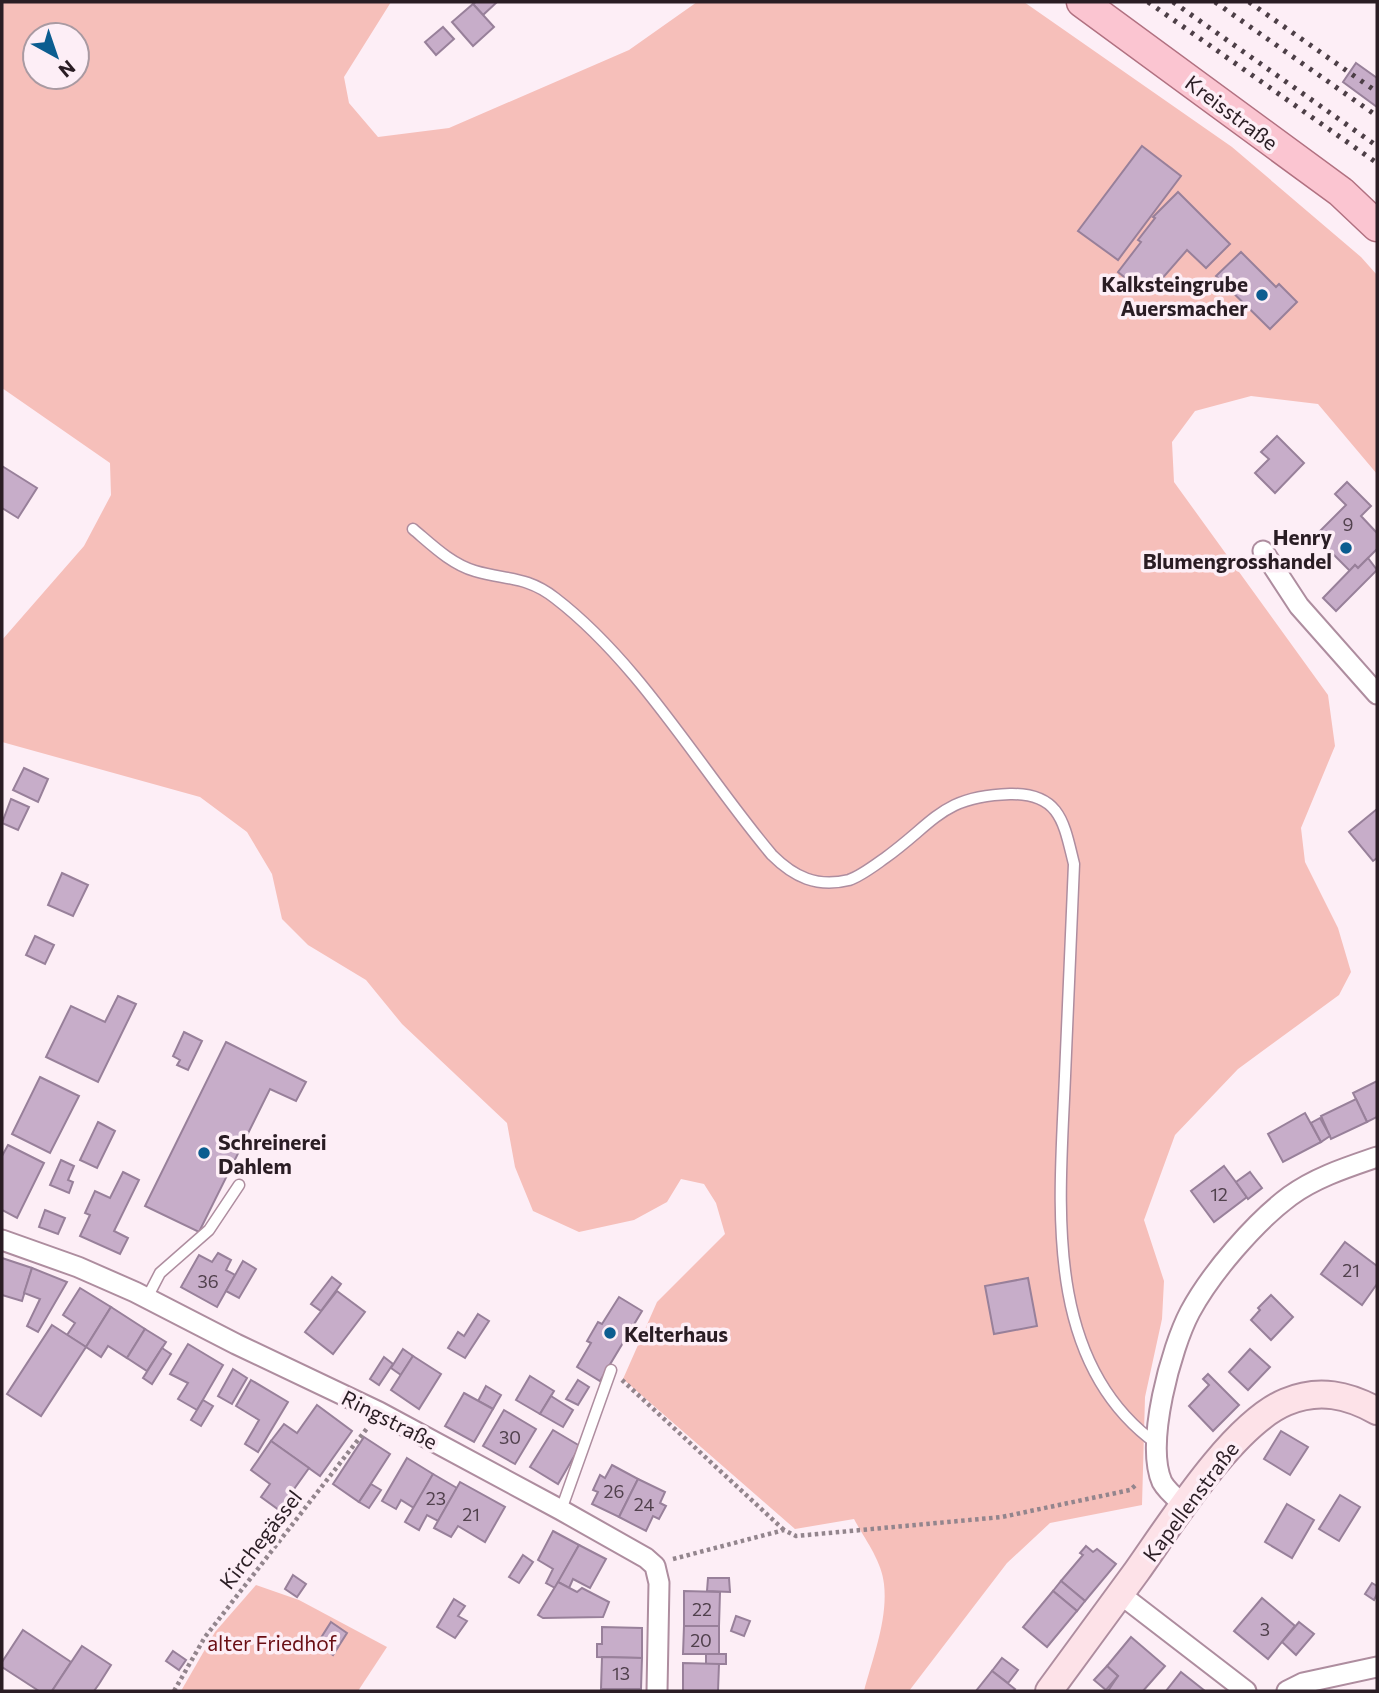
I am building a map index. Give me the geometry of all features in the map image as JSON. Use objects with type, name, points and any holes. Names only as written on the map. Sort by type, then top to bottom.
[{"type":"main road","name":"Kreisstraße","points":[[1082,2],[1341,192],[1377,226]]},
{"type":"street","points":[[1263,551],[1299,606],[1377,694]]},
{"type":"street","points":[[1184,1505],[1161,1480],[1157,1462],[1166,1378],[1191,1311],[1221,1267],[1255,1227],[1292,1194],[1333,1172],[1377,1157]]},
{"type":"street","name":"Ringstraße","points":[[2,1240],[78,1267],[147,1298],[379,1412],[561,1510],[646,1558],[654,1566]]},
{"type":"street","name":"Kapellenstraße","points":[[1049,1691],[1184,1505],[1246,1429],[1266,1412],[1306,1395],[1325,1393],[1344,1396],[1377,1411]]},
{"type":"street","points":[[654,1566],[659,1583],[657,1691]]},
{"type":"street","points":[[1120,1594],[1246,1691]]},
{"type":"street","points":[[1287,1691],[1303,1683],[1377,1667]]},
{"type":"lane","points":[[413,529],[447,558],[474,571],[526,581],[553,596],[585,624],[633,676],[772,855],[788,871],[807,880],[825,883],[850,879],[878,863],[932,818],[959,801],[977,796],[1017,794],[1040,799],[1057,809],[1074,864],[1060,1196],[1065,1282],[1079,1338],[1095,1375],[1140,1432],[1158,1445]]},
{"type":"lane","points":[[147,1298],[160,1273],[209,1230],[239,1185]]},
{"type":"lane","points":[[561,1510],[611,1370]]},
{"type":"path","points":[[611,1370],[784,1530],[796,1536],[1002,1517],[1130,1490],[1137,1484]]},
{"type":"path","name":"Kirchegässel","points":[[174,1691],[213,1627],[379,1412]]},
{"type":"path","points":[[654,1566],[784,1530]]},
{"type":"green space","points":[[2,2],[391,2],[344,77],[349,103],[378,137],[449,128],[629,50],[697,2],[1024,2],[1232,147],[1361,257],[1377,275],[1377,474],[1318,404],[1251,396],[1195,411],[1172,442],[1174,482],[1328,695],[1335,746],[1301,828],[1305,862],[1338,928],[1351,972],[1339,995],[1238,1069],[1175,1135],[1144,1220],[1164,1281],[1162,1319],[1145,1397],[1142,1505],[1050,1523],[1007,1563],[909,1691],[864,1691],[882,1624],[885,1597],[883,1575],[854,1519],[795,1529],[623,1379],[657,1302],[725,1234],[716,1203],[704,1184],[681,1179],[667,1202],[634,1220],[579,1232],[533,1211],[515,1167],[507,1123],[402,1024],[366,980],[308,945],[282,919],[272,874],[247,832],[200,797],[2,742],[2,640],[84,546],[111,495],[110,463],[2,388]]},
{"type":"green space","name":"alter Friedhof","points":[[256,1585],[299,1600],[387,1647],[358,1691],[181,1691],[215,1632]]},
{"type":"building","points":[[497,2],[483,15],[473,4]]},
{"type":"building","points":[[473,4],[494,27],[473,46],[452,22]]},
{"type":"building","points":[[443,27],[454,39],[436,55],[425,42]]},
{"type":"building","points":[[1356,63],[1377,78],[1377,107],[1343,82]]},
{"type":"building","points":[[1142,146],[1181,176],[1118,260],[1078,231]]},
{"type":"building","points":[[1178,192],[1230,244],[1206,268],[1187,250],[1154,288],[1145,281],[1139,289],[1118,272],[1141,242],[1138,240],[1155,218],[1153,217]]},
{"type":"building","name":"Kalksteingrube Auersmacher","points":[[1241,252],[1276,287],[1279,284],[1297,302],[1270,329],[1216,276]]},
{"type":"building","points":[[1277,436],[1304,463],[1275,493],[1255,473],[1269,459],[1261,452]]},
{"type":"building","points":[[2,466],[37,488],[18,518],[2,508]]},
{"type":"building","points":[[1347,482],[1371,506],[1361,516],[1377,533],[1377,549],[1358,568],[1355,565],[1350,571],[1315,536],[1346,505],[1335,494]]},
{"type":"building","points":[[1368,558],[1377,570],[1336,611],[1323,598],[1355,565],[1358,568]]},
{"type":"building","points":[[24,768],[48,779],[38,802],[13,790]]},
{"type":"building","points":[[11,799],[29,807],[18,830],[2,823]]},
{"type":"building","points":[[1377,809],[1377,858],[1373,861],[1349,832]]},
{"type":"building","points":[[62,873],[88,885],[73,916],[48,905]]},
{"type":"building","points":[[35,936],[54,945],[45,964],[26,955]]},
{"type":"building","points":[[118,996],[136,1004],[98,1082],[46,1057],[71,1006],[105,1022]]},
{"type":"building","points":[[184,1032],[202,1041],[188,1070],[177,1065],[180,1060],[173,1056]]},
{"type":"building","name":"Schreinerei Dahlem","points":[[226,1042],[306,1082],[296,1101],[270,1089],[199,1232],[145,1206]]},
{"type":"building","points":[[40,1077],[79,1096],[50,1153],[12,1134]]},
{"type":"building","points":[[1377,1081],[1377,1117],[1367,1122],[1353,1093]]},
{"type":"building","points":[[1356,1099],[1367,1122],[1331,1139],[1321,1116]]},
{"type":"building","points":[[1305,1113],[1321,1142],[1283,1162],[1268,1134]]},
{"type":"building","points":[[1320,1118],[1330,1136],[1321,1142],[1311,1123]]},
{"type":"building","points":[[98,1122],[115,1131],[97,1168],[80,1160]]},
{"type":"building","points":[[8,1145],[44,1163],[17,1218],[2,1210],[2,1156]]},
{"type":"building","points":[[61,1160],[74,1166],[68,1180],[73,1182],[69,1193],[50,1185]]},
{"type":"building","points":[[1224,1166],[1247,1197],[1214,1222],[1191,1191]]},
{"type":"building","points":[[123,1172],[139,1180],[114,1231],[128,1238],[120,1254],[80,1236],[90,1215],[85,1213],[95,1191],[110,1198]]},
{"type":"building","points":[[1250,1172],[1262,1188],[1248,1199],[1236,1182]]},
{"type":"building","points":[[45,1210],[65,1218],[58,1234],[39,1227]]},
{"type":"building","points":[[1345,1242],[1377,1266],[1377,1284],[1362,1305],[1321,1274]]},
{"type":"building","points":[[218,1253],[231,1260],[226,1270],[235,1275],[217,1307],[181,1287],[199,1255],[212,1262]]},
{"type":"building","points":[[2,1258],[32,1268],[22,1301],[2,1295]]},
{"type":"building","points":[[243,1261],[256,1269],[239,1298],[226,1291]]},
{"type":"building","points":[[32,1268],[67,1282],[38,1332],[27,1326],[40,1299],[24,1293]]},
{"type":"building","points":[[332,1277],[341,1284],[321,1311],[311,1304]]},
{"type":"building","points":[[1028,1278],[1037,1326],[994,1334],[985,1286]]},
{"type":"building","points":[[80,1288],[111,1307],[86,1347],[67,1335],[75,1323],[63,1315]]},
{"type":"building","points":[[337,1291],[365,1312],[333,1354],[305,1332]]},
{"type":"building","points":[[1271,1295],[1293,1317],[1271,1340],[1251,1320]]},
{"type":"building","name":"Kelterhaus","points":[[619,1297],[642,1311],[600,1381],[577,1367],[591,1343],[587,1341],[598,1322],[602,1324]]},
{"type":"building","points":[[111,1307],[145,1329],[127,1358],[108,1346],[101,1357],[86,1347]]},
{"type":"building","points":[[478,1314],[489,1321],[465,1358],[448,1348],[458,1332],[464,1336]]},
{"type":"building","points":[[52,1325],[86,1347],[41,1416],[7,1394]]},
{"type":"building","points":[[145,1329],[166,1342],[147,1371],[127,1358]]},
{"type":"building","points":[[188,1344],[223,1365],[197,1410],[178,1399],[188,1383],[170,1374]]},
{"type":"building","points":[[162,1348],[171,1354],[152,1384],[143,1378]]},
{"type":"building","points":[[403,1349],[413,1356],[401,1375],[391,1368]]},
{"type":"building","points":[[1250,1349],[1270,1367],[1248,1390],[1229,1372]]},
{"type":"building","points":[[413,1356],[441,1374],[419,1409],[391,1390]]},
{"type":"building","points":[[384,1357],[393,1364],[379,1385],[370,1379]]},
{"type":"building","points":[[233,1369],[247,1378],[232,1404],[218,1396]]},
{"type":"building","points":[[1208,1374],[1239,1405],[1213,1431],[1189,1406],[1209,1385],[1203,1379]]},
{"type":"building","points":[[530,1376],[554,1391],[540,1414],[516,1400]]},
{"type":"building","points":[[251,1380],[288,1402],[258,1452],[245,1444],[259,1420],[236,1406]]},
{"type":"building","points":[[578,1380],[589,1387],[578,1405],[566,1399]]},
{"type":"building","points":[[486,1386],[501,1395],[493,1409],[478,1401]]},
{"type":"building","points":[[464,1393],[493,1409],[474,1442],[445,1426]]},
{"type":"building","points":[[551,1396],[573,1410],[563,1427],[540,1414]]},
{"type":"building","points":[[203,1400],[213,1406],[201,1426],[191,1420]]},
{"type":"building","points":[[317,1405],[352,1431],[320,1476],[271,1441],[284,1424],[297,1433]]},
{"type":"building","points":[[504,1410],[536,1429],[515,1464],[483,1446]]},
{"type":"building","points":[[553,1430],[580,1446],[558,1484],[530,1467]]},
{"type":"building","points":[[1281,1431],[1308,1447],[1290,1475],[1264,1459]]},
{"type":"building","points":[[364,1437],[390,1454],[359,1502],[333,1484]]},
{"type":"building","points":[[271,1441],[309,1468],[279,1510],[261,1497],[270,1484],[251,1470]]},
{"type":"building","points":[[407,1458],[433,1474],[414,1508],[401,1500],[396,1509],[382,1501]]},
{"type":"building","points":[[612,1465],[638,1479],[619,1517],[592,1504],[598,1492],[593,1490],[600,1475],[605,1478]]},
{"type":"building","points":[[433,1474],[457,1488],[438,1521],[427,1515],[419,1530],[405,1522]]},
{"type":"building","points":[[638,1479],[665,1492],[660,1503],[666,1506],[659,1519],[653,1516],[646,1531],[619,1517]]},
{"type":"building","points":[[460,1482],[505,1507],[485,1542],[458,1526],[451,1537],[434,1528]]},
{"type":"building","points":[[371,1484],[381,1490],[369,1508],[359,1502]]},
{"type":"building","points":[[1340,1495],[1360,1507],[1339,1541],[1319,1529]]},
{"type":"building","points":[[1287,1504],[1314,1520],[1292,1558],[1265,1542]]},
{"type":"building","points":[[553,1531],[579,1545],[555,1588],[546,1583],[553,1569],[538,1560]]},
{"type":"building","points":[[579,1545],[606,1559],[590,1588],[573,1579],[569,1588],[558,1582]]},
{"type":"building","points":[[1086,1546],[1093,1552],[1097,1549],[1116,1564],[1085,1601],[1061,1581],[1083,1555],[1080,1553]]},
{"type":"building","points":[[523,1555],[533,1562],[519,1583],[509,1577]]},
{"type":"building","points":[[293,1575],[306,1584],[297,1597],[285,1589]]},
{"type":"building","points":[[708,1578],[729,1578],[730,1592],[707,1591]]},
{"type":"building","points":[[1061,1581],[1085,1601],[1077,1611],[1053,1591]]},
{"type":"building","points":[[558,1582],[577,1592],[582,1588],[609,1602],[603,1617],[543,1618],[538,1615]]},
{"type":"building","points":[[1372,1583],[1377,1586],[1374,1600],[1365,1594]]},
{"type":"building","points":[[684,1591],[720,1592],[719,1626],[684,1626]]},
{"type":"building","points":[[1053,1591],[1077,1611],[1047,1647],[1023,1627]]},
{"type":"building","points":[[1262,1598],[1295,1626],[1268,1659],[1234,1631]]},
{"type":"building","points":[[454,1599],[465,1606],[458,1616],[467,1621],[455,1638],[437,1627]]},
{"type":"building","points":[[736,1616],[750,1621],[744,1636],[731,1631]]},
{"type":"building","points":[[331,1622],[347,1633],[333,1655],[317,1644]]},
{"type":"building","points":[[1299,1622],[1314,1634],[1296,1655],[1282,1642]]},
{"type":"building","points":[[684,1626],[719,1626],[719,1654],[683,1654]]},
{"type":"building","points":[[602,1627],[642,1628],[642,1658],[597,1657],[597,1644],[602,1644]]},
{"type":"building","points":[[23,1630],[71,1662],[52,1691],[39,1691],[2,1667],[2,1662]]},
{"type":"building","points":[[1131,1637],[1165,1666],[1143,1691],[1108,1691],[1118,1676],[1107,1666]]},
{"type":"building","points":[[82,1646],[111,1665],[99,1684],[94,1691],[52,1691]]},
{"type":"building","points":[[173,1651],[186,1660],[179,1670],[166,1661]]},
{"type":"building","points":[[706,1654],[726,1654],[726,1664],[706,1664]]},
{"type":"building","points":[[602,1657],[642,1658],[641,1689],[601,1689]]},
{"type":"building","points":[[1002,1658],[1018,1670],[1008,1683],[992,1671]]},
{"type":"building","points":[[683,1663],[719,1664],[718,1691],[683,1691]]},
{"type":"building","points":[[1107,1666],[1118,1676],[1106,1690],[1094,1680]]},
{"type":"building","points":[[992,1671],[1015,1689],[976,1691]]},
{"type":"building","points":[[1181,1672],[1205,1691],[1166,1691]]},
{"type":"railway","points":[[1148,2],[1377,163]]},
{"type":"railway","points":[[1173,2],[1377,146]]},
{"type":"railway","points":[[1215,2],[1377,116]]},
{"type":"railway","points":[[1249,2],[1377,92]]},
{"type":"place","name":"Kalksteingrube Auersmacher","points":[[1262,295]]},
{"type":"place","name":"Henry Blumengrosshandel","points":[[1346,548]]},
{"type":"place","name":"Schreinerei Dahlem","points":[[204,1153]]},
{"type":"place","name":"Kelterhaus","points":[[610,1333]]}]
